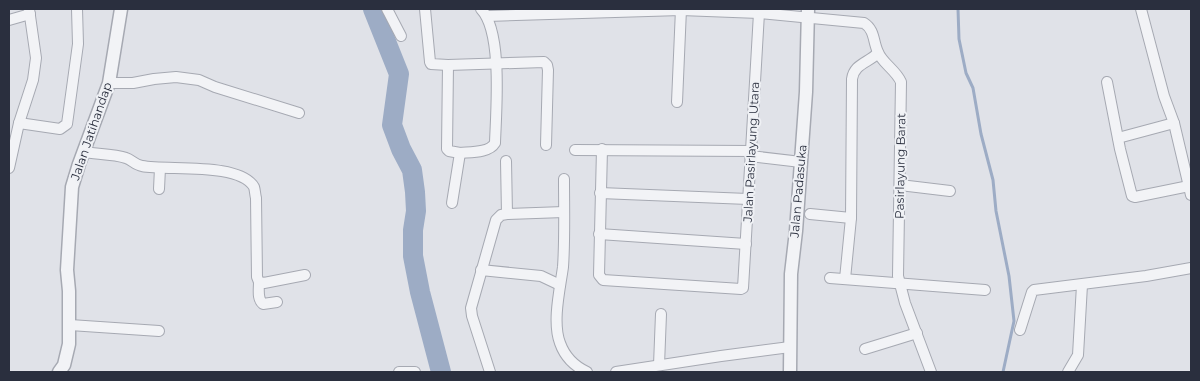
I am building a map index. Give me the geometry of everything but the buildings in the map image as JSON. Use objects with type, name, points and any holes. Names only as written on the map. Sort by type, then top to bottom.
[{"type":"street","points":[[19,123],[60,129],[67,124],[78,44],[77,9]]},
{"type":"street","name":"Jalan Jatihandap","points":[[59,372],[64,365],[69,344],[70,325],[67,270],[72,187],[109,83],[121,9]]},
{"type":"street","points":[[388,9],[400,36]]},
{"type":"street","points":[[425,9],[431,64],[544,62],[547,64],[546,145]]},
{"type":"street","points":[[677,102],[682,9]]},
{"type":"street","name":"Pasirlayung Barat","points":[[484,12],[682,9],[808,14],[864,23],[872,30],[878,53],[899,77],[901,82],[898,284],[931,372]]},
{"type":"street","points":[[1108,82],[1118,138],[1132,196],[1190,190],[1174,123],[1164,96],[1141,9]]},
{"type":"street","points":[[9,20],[29,11],[36,58],[33,80],[19,123],[9,168]]},
{"type":"street","points":[[448,65],[447,149],[449,152],[460,153],[488,150],[496,143],[497,64],[484,12]]},
{"type":"street","name":"Jalan Pasirlayung Utara","points":[[599,234],[599,275],[603,280],[741,289],[744,285],[759,12]]},
{"type":"street","name":"Jalan Padasuka","points":[[790,372],[791,274],[806,92],[808,14]]},
{"type":"street","points":[[844,279],[851,218],[853,71],[878,53]]},
{"type":"street","points":[[109,83],[133,83],[154,78],[176,77],[199,80],[215,87],[299,113]]},
{"type":"street","points":[[1118,138],[1174,123]]},
{"type":"street","points":[[602,149],[599,234],[746,244]]},
{"type":"street","points":[[574,150],[750,153],[801,162]]},
{"type":"street","points":[[84,152],[128,158],[134,164],[141,166],[206,168],[226,172],[248,180],[254,188],[259,299],[263,304],[277,302]]},
{"type":"street","points":[[452,204],[460,153]]},
{"type":"street","points":[[506,161],[507,214]]},
{"type":"street","points":[[159,189],[160,168]]},
{"type":"street","points":[[564,179],[563,265],[556,328],[566,355],[576,368],[587,372]]},
{"type":"street","points":[[900,185],[950,191]]},
{"type":"street","points":[[600,193],[748,199]]},
{"type":"street","points":[[490,372],[471,308],[496,220],[507,214],[564,212]]},
{"type":"street","points":[[810,214],[851,218]]},
{"type":"street","points":[[1020,330],[1032,292],[1191,268]]},
{"type":"street","points":[[481,270],[541,276],[560,285]]},
{"type":"street","points":[[259,282],[264,283],[306,275]]},
{"type":"street","points":[[830,278],[985,290]]},
{"type":"street","points":[[1068,372],[1078,355],[1082,285]]},
{"type":"street","points":[[659,366],[660,314]]},
{"type":"street","points":[[70,325],[159,331]]},
{"type":"street","points":[[865,349],[917,333]]},
{"type":"street","points":[[616,372],[790,347]]},
{"type":"street","points":[[399,372],[415,372]]},
{"type":"waterway","points":[[373,9],[399,74],[392,125],[401,149],[412,170],[416,211],[413,230],[413,256],[420,292],[441,372]]},
{"type":"waterway","points":[[958,9],[959,39],[966,73],[973,88],[981,134],[993,180],[996,211],[1009,276],[1014,321],[1003,372]]}]
